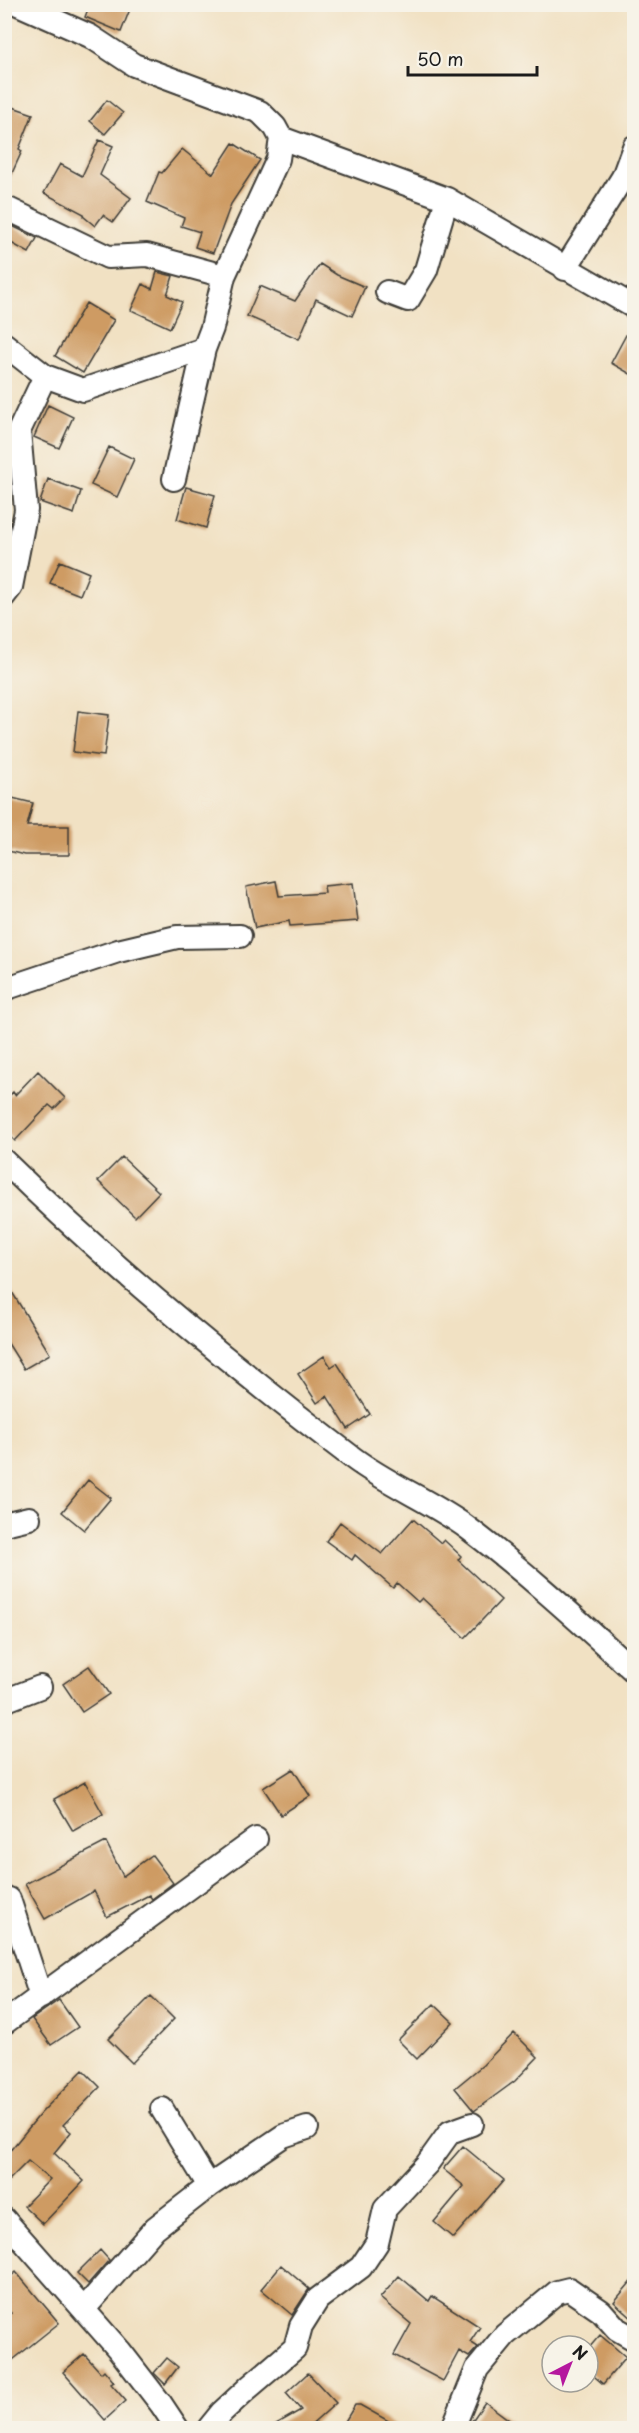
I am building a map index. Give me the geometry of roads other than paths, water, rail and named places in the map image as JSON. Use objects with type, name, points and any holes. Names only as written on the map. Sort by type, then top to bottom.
[{"type":"street","points":[[18,4],[90,36],[134,65],[260,112],[275,127],[281,138],[278,159],[224,276],[212,328],[204,349],[174,479]]},
{"type":"street","points":[[281,138],[447,199],[634,307]]},
{"type":"street","points":[[565,268],[622,177],[634,147]]},
{"type":"street","points":[[387,292],[408,300],[426,270],[447,199]]},
{"type":"street","points":[[4,207],[108,257],[147,255],[224,276]]},
{"type":"street","points":[[4,344],[45,376],[83,390],[204,349]]},
{"type":"street","points":[[4,596],[11,588],[26,510],[19,431],[45,376]]},
{"type":"street","points":[[4,989],[118,951],[177,937],[240,936]]},
{"type":"street","points":[[4,1161],[205,1342],[356,1460],[468,1528],[578,1620],[634,1671]]},
{"type":"street","points":[[4,1524],[29,1518]]},
{"type":"street","points":[[4,1701],[40,1687]]},
{"type":"street","points":[[4,2023],[256,1839]]},
{"type":"street","points":[[9,1899],[41,1997]]},
{"type":"street","points":[[162,2109],[209,2186]]},
{"type":"street","points":[[209,2428],[222,2412],[295,2348],[302,2325],[318,2299],[361,2267],[377,2243],[385,2209],[427,2164],[450,2132],[472,2124]]},
{"type":"street","points":[[84,2309],[155,2228],[209,2186],[283,2136],[307,2128]]},
{"type":"street","points":[[4,2219],[84,2309],[154,2395],[177,2428]]},
{"type":"street","points":[[453,2428],[477,2369],[505,2335],[556,2292],[569,2289],[602,2311],[617,2329],[634,2339]]}]
